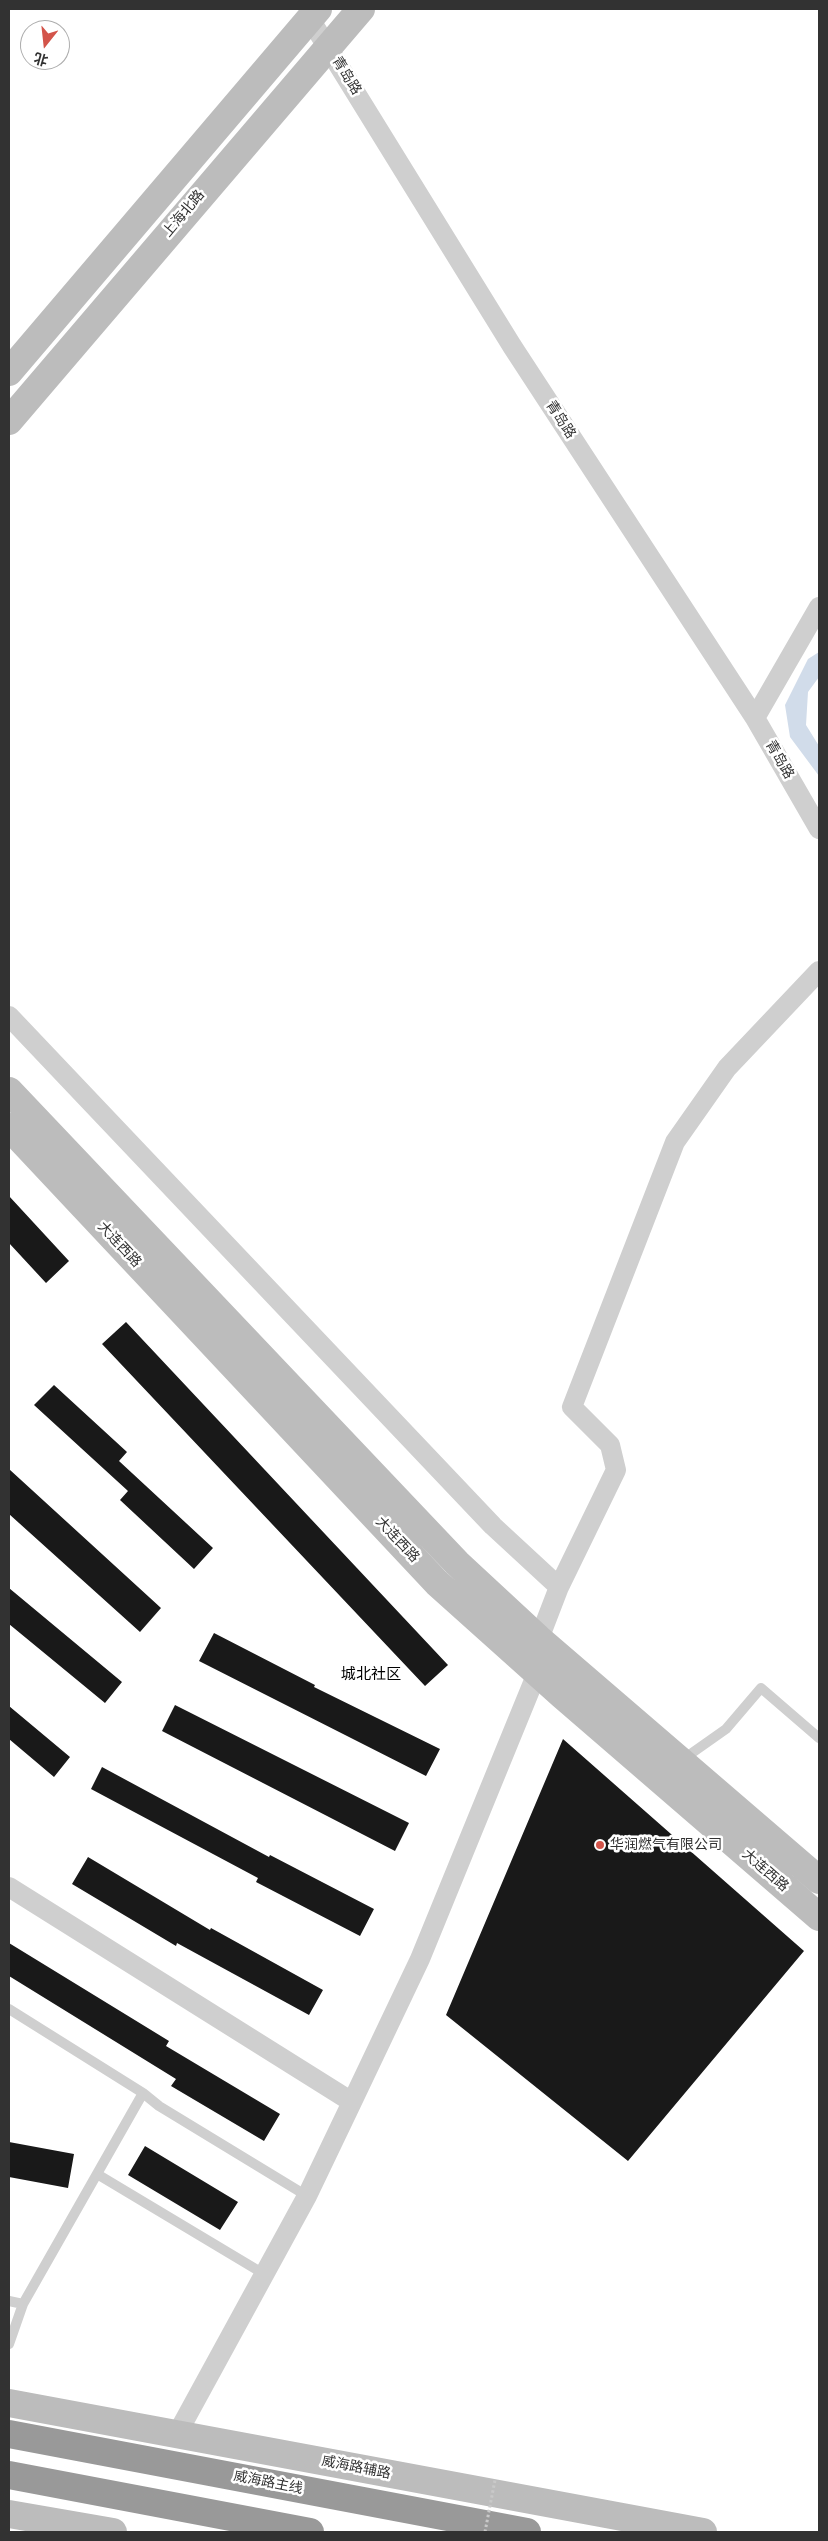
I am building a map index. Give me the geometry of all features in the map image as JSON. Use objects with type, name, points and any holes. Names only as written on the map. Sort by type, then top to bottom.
[{"type":"highway","name":"威海路主线","points":[[9,2434],[526,2532]]},
{"type":"highway","points":[[9,2475],[310,2532]]},
{"type":"main road","name":"上海北路","points":[[9,421],[361,9]]},
{"type":"main road","points":[[9,372],[310,12]]},
{"type":"main road","name":"大连西路","points":[[9,1091],[458,1563],[539,1639],[819,1880]]},
{"type":"main road","name":"大连西路","points":[[9,1127],[437,1583],[537,1673],[819,1917]]},
{"type":"main road","name":"威海路辅路","points":[[9,2403],[473,2491],[703,2532]]},
{"type":"main road","points":[[9,2514],[113,2532]]},
{"type":"street","name":"青岛路","points":[[310,12],[329,47],[512,346],[755,718],[819,829]]},
{"type":"street","points":[[755,718],[819,607]]},
{"type":"street","points":[[539,1639],[559,1588],[616,1470],[610,1445],[572,1407],[676,1142],[727,1068],[819,971]]},
{"type":"street","points":[[9,1016],[493,1526],[559,1588]]},
{"type":"street","points":[[177,2434],[307,2196],[352,2102],[420,1958],[537,1673]]},
{"type":"street","points":[[9,1887],[352,2102]]},
{"type":"lane","points":[[681,1761],[726,1729],[761,1688],[819,1738]]},
{"type":"lane","points":[[9,2009],[143,2093],[167,2111],[307,2196]]},
{"type":"lane","points":[[9,2344],[23,2304],[143,2093]]},
{"type":"lane","points":[[97,2174],[264,2274]]},
{"type":"lane","points":[[9,2301],[23,2304]]},
{"type":"path","points":[[485,2532],[495,2480]]},
{"type":"water","points":[[819,652],[819,677],[808,692],[806,725],[819,746],[819,776],[790,737],[785,705],[808,659]]},
{"type":"building","points":[[9,1196],[69,1261],[46,1283],[9,1243]]},
{"type":"building","points":[[126,1322],[448,1665],[425,1686],[102,1344]]},
{"type":"building","points":[[54,1385],[127,1452],[119,1461],[213,1548],[194,1569],[120,1500],[128,1491],[34,1405]]},
{"type":"building","points":[[9,1469],[161,1608],[140,1632],[9,1514]]},
{"type":"building","points":[[9,1588],[122,1682],[105,1703],[9,1624]]},
{"type":"building","points":[[214,1633],[315,1685],[314,1687],[440,1749],[426,1776],[199,1661]]},
{"type":"building","points":[[175,1705],[409,1823],[395,1851],[162,1731]]},
{"type":"building","points":[[9,1706],[70,1757],[54,1777],[9,1739]]},
{"type":"building","name":"华润燃气有限公司","points":[[563,1739],[804,1951],[628,2161],[446,2015]]},
{"type":"building","points":[[102,1767],[269,1857],[270,1855],[374,1909],[360,1936],[256,1882],[258,1878],[91,1789]]},
{"type":"building","points":[[88,1857],[210,1930],[211,1928],[323,1990],[309,2015],[177,1943],[176,1946],[72,1884]]},
{"type":"building","points":[[9,1943],[169,2041],[166,2046],[280,2114],[264,2141],[171,2086],[176,2079],[9,1976]]},
{"type":"building","points":[[9,2142],[74,2154],[68,2188],[9,2177]]},
{"type":"building","points":[[145,2146],[238,2202],[220,2230],[128,2175]]},
{"type":"place","name":"华润燃气有限公司","points":[[600,1845]]},
{"type":"district","name":"城北社区","points":[[371,1675]]}]
